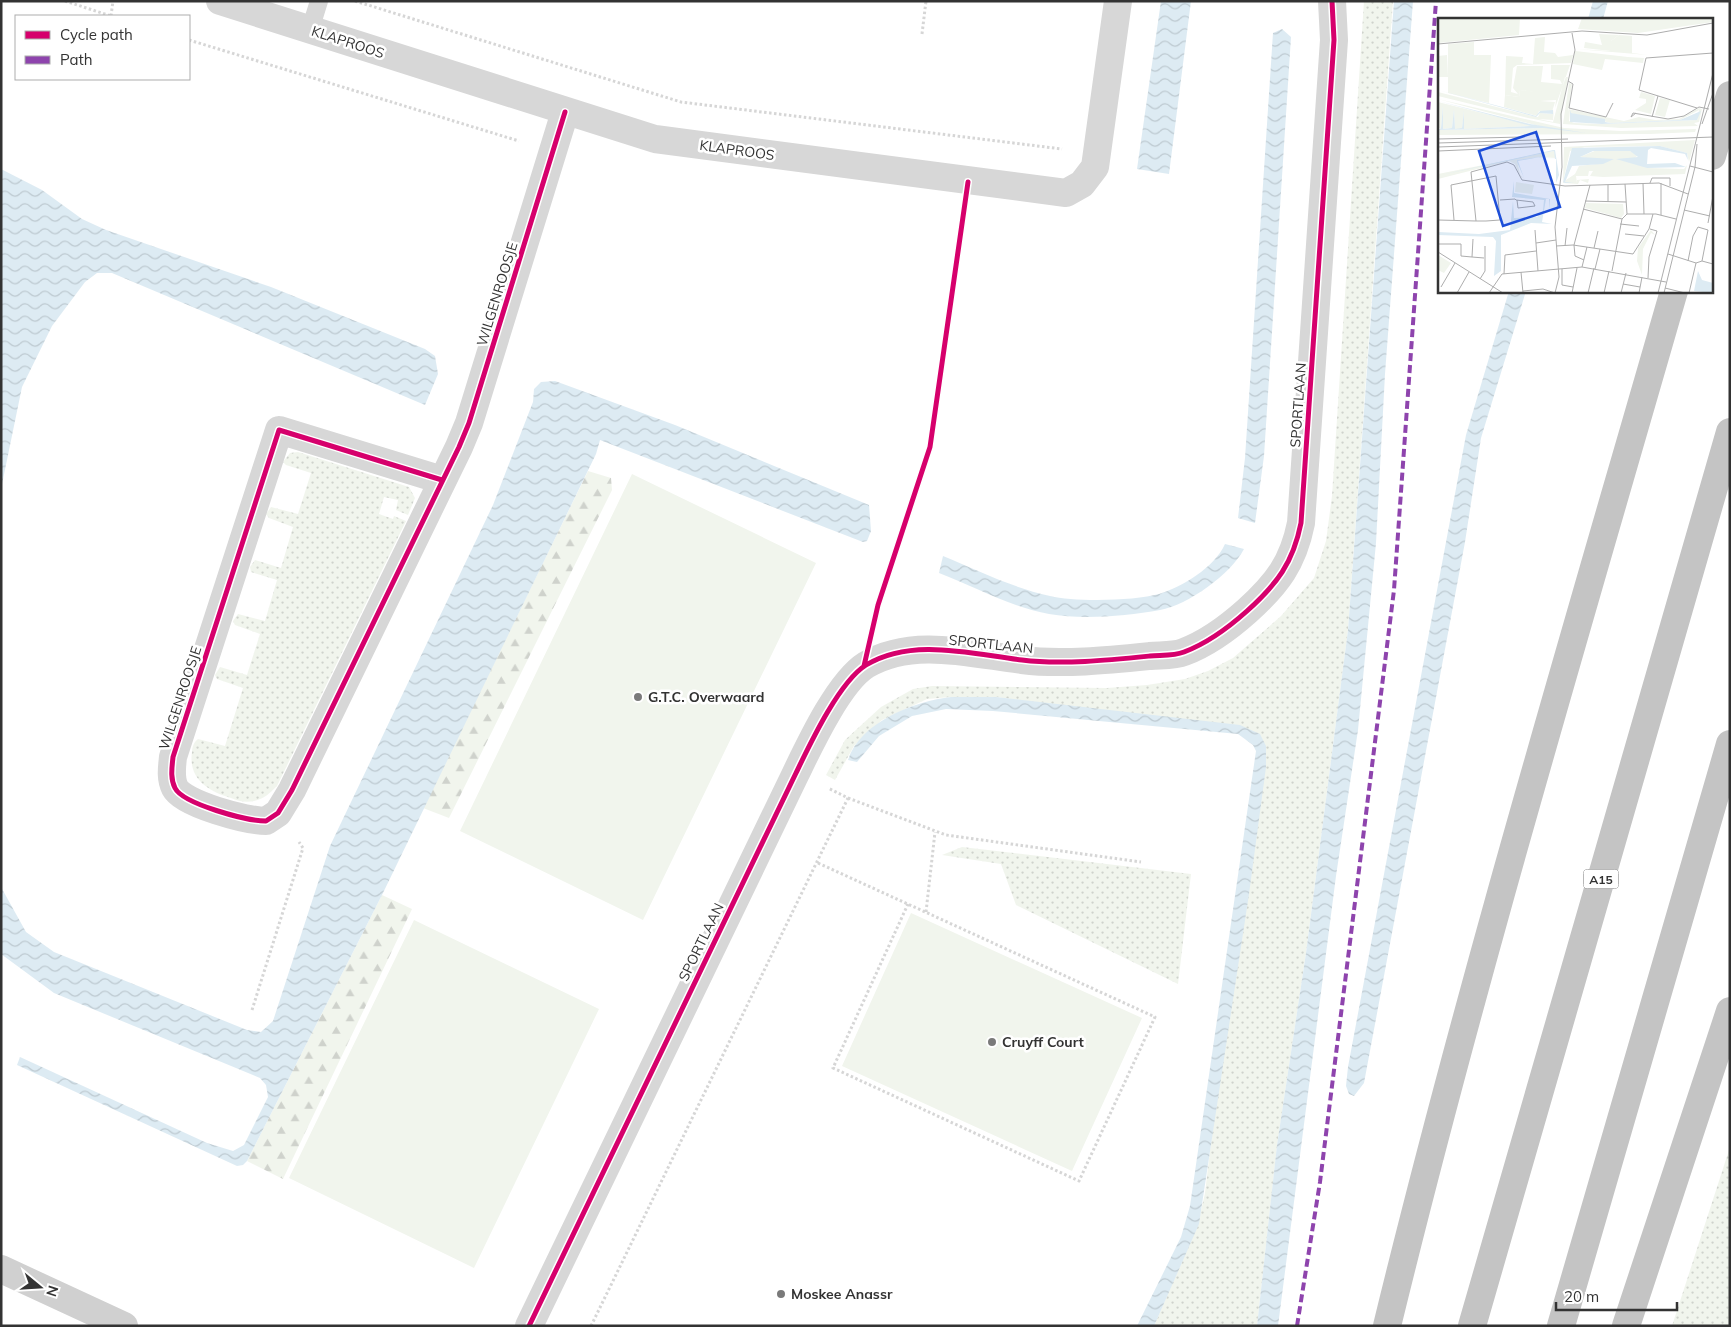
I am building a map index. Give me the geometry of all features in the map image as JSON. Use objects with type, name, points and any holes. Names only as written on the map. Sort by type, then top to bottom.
[{"type":"highway","points":[[1714,149],[1730,95]]},
{"type":"highway","points":[[1387,1326],[1519,825],[1674,292]]},
{"type":"highway","name":"A15","points":[[1472,1326],[1730,432]]},
{"type":"highway","points":[[1561,1326],[1730,744]]},
{"type":"highway","points":[[1626,1326],[1730,1011]]},
{"type":"street","name":"KLAPROOS","points":[[220,1],[655,139],[1066,193],[1082,184],[1095,167],[1118,1]]},
{"type":"street","name":"SPORTLAAN","points":[[529,1326],[824,717],[843,689],[864,666],[886,656],[909,652],[957,650],[1024,660],[1105,661],[1182,653],[1222,632],[1270,591],[1288,564],[1297,544],[1301,523],[1334,40],[1332,1]]},
{"type":"street","name":"WILGENROOSJE","points":[[442,480],[279,430],[173,757],[172,769],[175,790],[186,799],[258,821],[266,821],[278,813],[292,790],[442,480],[468,423],[565,112]]},
{"type":"street","points":[[1,1269],[124,1326]]},
{"type":"lane","points":[[310,30],[319,1]]},
{"type":"path","points":[[66,1],[108,15]]},
{"type":"path","points":[[111,15],[113,1]]},
{"type":"path","points":[[355,1],[681,102],[1097,154]]},
{"type":"path","points":[[922,34],[926,1]]},
{"type":"path","points":[[190,40],[553,151]]},
{"type":"path","points":[[796,773],[848,798],[935,832],[1141,862]]},
{"type":"path","points":[[591,1326],[848,798]]},
{"type":"path","points":[[252,1010],[304,848],[278,813]]},
{"type":"path","points":[[926,912],[935,832]]},
{"type":"path","points":[[818,863],[926,912],[1155,1017],[1079,1181],[833,1068],[908,904]]},
{"type":"green space","points":[[1364,1],[1393,1],[1348,630],[1306,953],[1277,1146],[1257,1326],[1154,1326],[1198,1224],[1205,1193],[1259,734],[996,697],[927,699],[882,720],[854,746],[835,780],[826,775],[845,740],[881,707],[913,689],[932,686],[1107,688],[1147,685],[1185,679],[1208,671],[1233,658],[1281,616],[1314,578],[1326,541],[1332,496]]},
{"type":"green space","points":[[298,452],[409,487],[415,498],[408,515],[396,510],[398,500],[384,497],[379,514],[393,519],[394,516],[406,521],[277,786],[261,799],[251,802],[242,801],[215,792],[201,782],[193,770],[192,748],[198,739],[225,746],[243,688],[217,679],[215,675],[220,667],[247,675],[260,634],[235,625],[233,621],[238,614],[265,621],[277,580],[251,572],[250,567],[255,560],[281,568],[293,527],[269,518],[266,514],[271,507],[298,514],[311,473],[286,465],[283,462],[290,453]]},
{"type":"green space","points":[[588,471],[611,478],[612,490],[449,818],[423,808]]},
{"type":"green space","name":"G.T.C. Overwaard","points":[[632,474],[816,563],[643,920],[460,831]]},
{"type":"green space","points":[[962,847],[1191,874],[1178,984],[1016,905],[1001,864],[942,855]]},
{"type":"green space","points":[[382,895],[412,909],[283,1179],[247,1161]]},
{"type":"green space","name":"Cruyff Court","points":[[911,913],[1142,1018],[1072,1171],[842,1066]]},
{"type":"green space","points":[[414,920],[599,1009],[474,1268],[289,1178]]},
{"type":"green space","points":[[1730,1147],[1730,1326],[1672,1326]]},
{"type":"water","points":[[1161,1],[1191,1],[1169,174],[1137,169]]},
{"type":"water","points":[[1394,1],[1413,1],[1385,374],[1376,543],[1358,730],[1336,876],[1278,1326],[1257,1326],[1277,1145],[1306,953],[1348,630]]},
{"type":"water","points":[[1593,1],[1608,1],[1603,18],[1588,18]]},
{"type":"water","points":[[1282,29],[1291,37],[1264,456],[1255,523],[1238,518],[1245,458],[1273,33]]},
{"type":"water","points":[[1,169],[42,190],[82,219],[106,230],[271,287],[425,349],[435,356],[438,374],[425,405],[112,273],[97,273],[85,282],[52,326],[22,387],[1,489]]},
{"type":"water","points":[[1509,292],[1526,292],[1481,438],[1465,542],[1364,1083],[1354,1096],[1349,1094],[1346,1086],[1348,1067],[1466,435]]},
{"type":"water","points":[[555,381],[675,425],[869,505],[871,531],[867,541],[863,542],[600,440],[596,454],[382,895],[247,1161],[243,1165],[237,1166],[17,1065],[20,1057],[207,1143],[233,1151],[244,1145],[268,1097],[266,1085],[260,1078],[54,993],[1,954],[1,887],[26,932],[54,952],[247,1030],[261,1032],[273,1021],[330,846],[493,505],[533,402],[534,389],[541,382]]},
{"type":"water","points":[[1225,544],[1244,549],[1238,559],[1208,587],[1171,607],[1133,614],[1076,617],[1049,614],[1007,602],[939,573],[943,556],[1009,584],[1036,593],[1061,598],[1089,600],[1135,598],[1168,591],[1197,575],[1214,561]]},
{"type":"water","points":[[951,697],[996,697],[1240,725],[1260,734],[1266,746],[1266,767],[1249,894],[1199,1224],[1154,1326],[1137,1326],[1181,1237],[1190,1206],[1256,751],[1253,745],[1238,734],[993,711],[946,709],[912,716],[879,736],[857,762],[848,760],[854,747],[876,724],[921,703]]},
{"type":"marked path","points":[[1297,1326],[1320,1182],[1394,590],[1436,1]]},
{"type":"cycle path","points":[[529,1326],[809,746],[826,714],[856,673],[866,665],[884,656],[922,650],[943,650],[1053,662],[1172,655],[1209,640],[1233,623],[1267,591],[1282,572],[1293,550],[1301,523],[1334,40],[1332,1]]},
{"type":"cycle path","points":[[442,480],[279,430],[173,757],[172,780],[180,794],[202,805],[231,815],[266,821],[278,813],[292,790],[459,447],[469,423],[565,112]]},
{"type":"cycle path","points":[[864,666],[878,605],[930,447],[968,182]]},
{"type":"place","name":"G.T.C. Overwaard","points":[[638,697]]},
{"type":"place","name":"Cruyff Court","points":[[992,1042]]},
{"type":"place","name":"Moskee Anassr","points":[[781,1294]]}]
